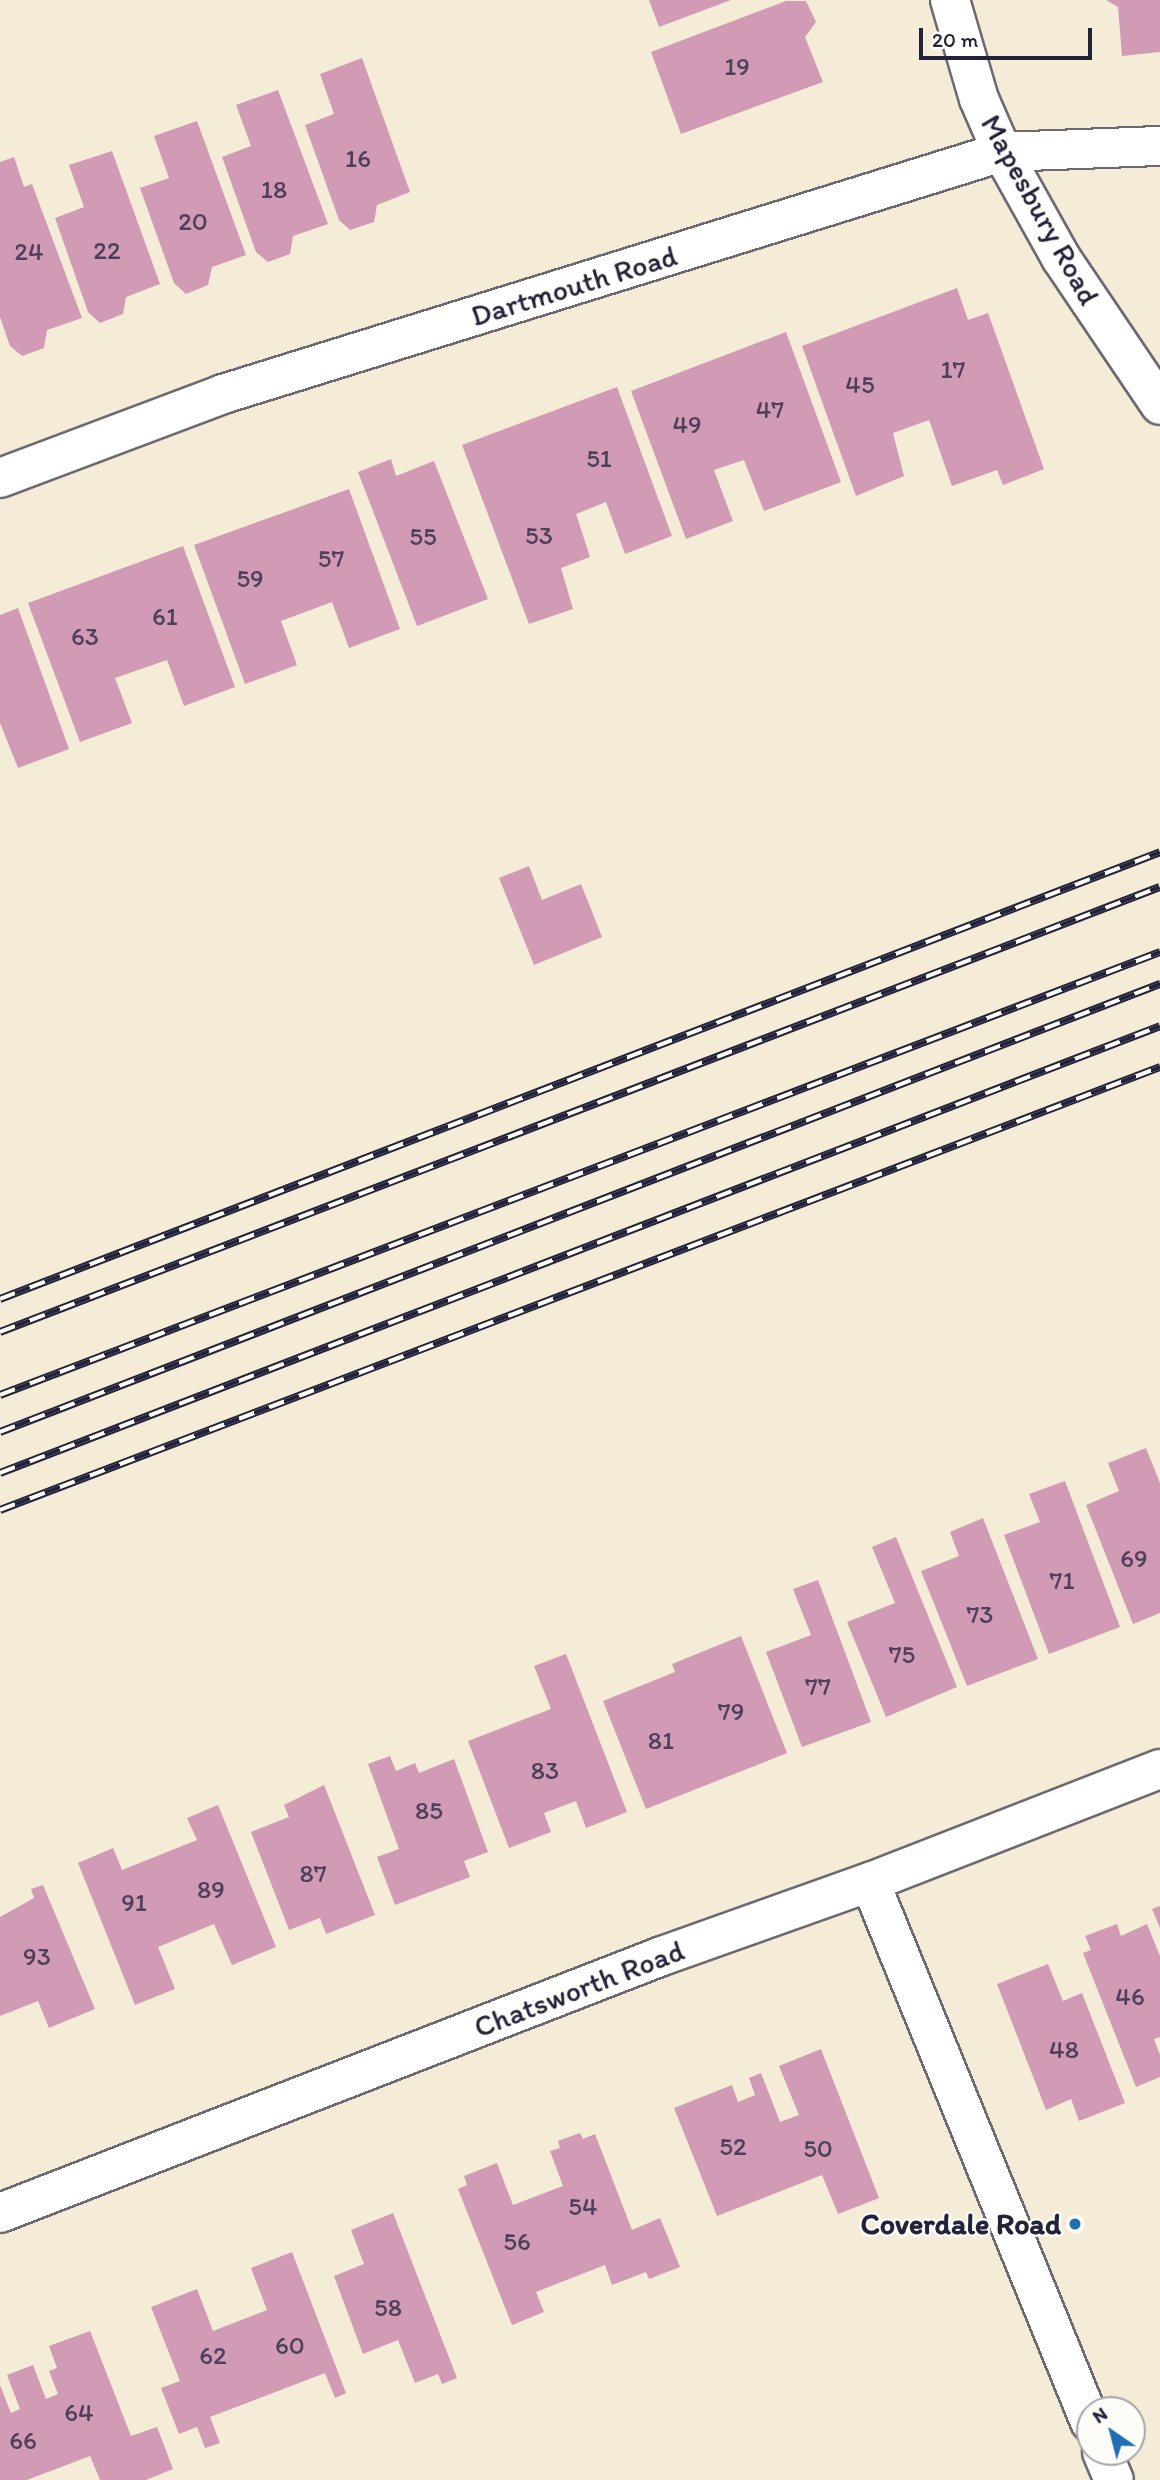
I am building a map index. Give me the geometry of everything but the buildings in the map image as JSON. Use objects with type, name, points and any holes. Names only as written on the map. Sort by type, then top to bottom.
[{"type":"street","name":"Mapesbury Road","points":[[950,0],[979,99],[1002,152],[1061,258],[1160,405]]},
{"type":"street","name":"Dartmouth Road","points":[[0,478],[223,394],[1002,152],[1160,146]]},
{"type":"street","name":"Chatsworth Road","points":[[0,2213],[662,1956],[870,1882],[1160,1769]]},
{"type":"street","points":[[870,1882],[1079,2396]]},
{"type":"railway","points":[[0,1299],[1160,852]]},
{"type":"railway","points":[[0,1332],[1160,887]]},
{"type":"railway","points":[[0,1395],[1160,952]]},
{"type":"railway","points":[[0,1432],[1160,984]]},
{"type":"railway","points":[[0,1473],[1160,1026]]},
{"type":"railway","points":[[0,1510],[1160,1067]]},
{"type":"place","name":"Coverdale Road","points":[[1075,2224]]}]
